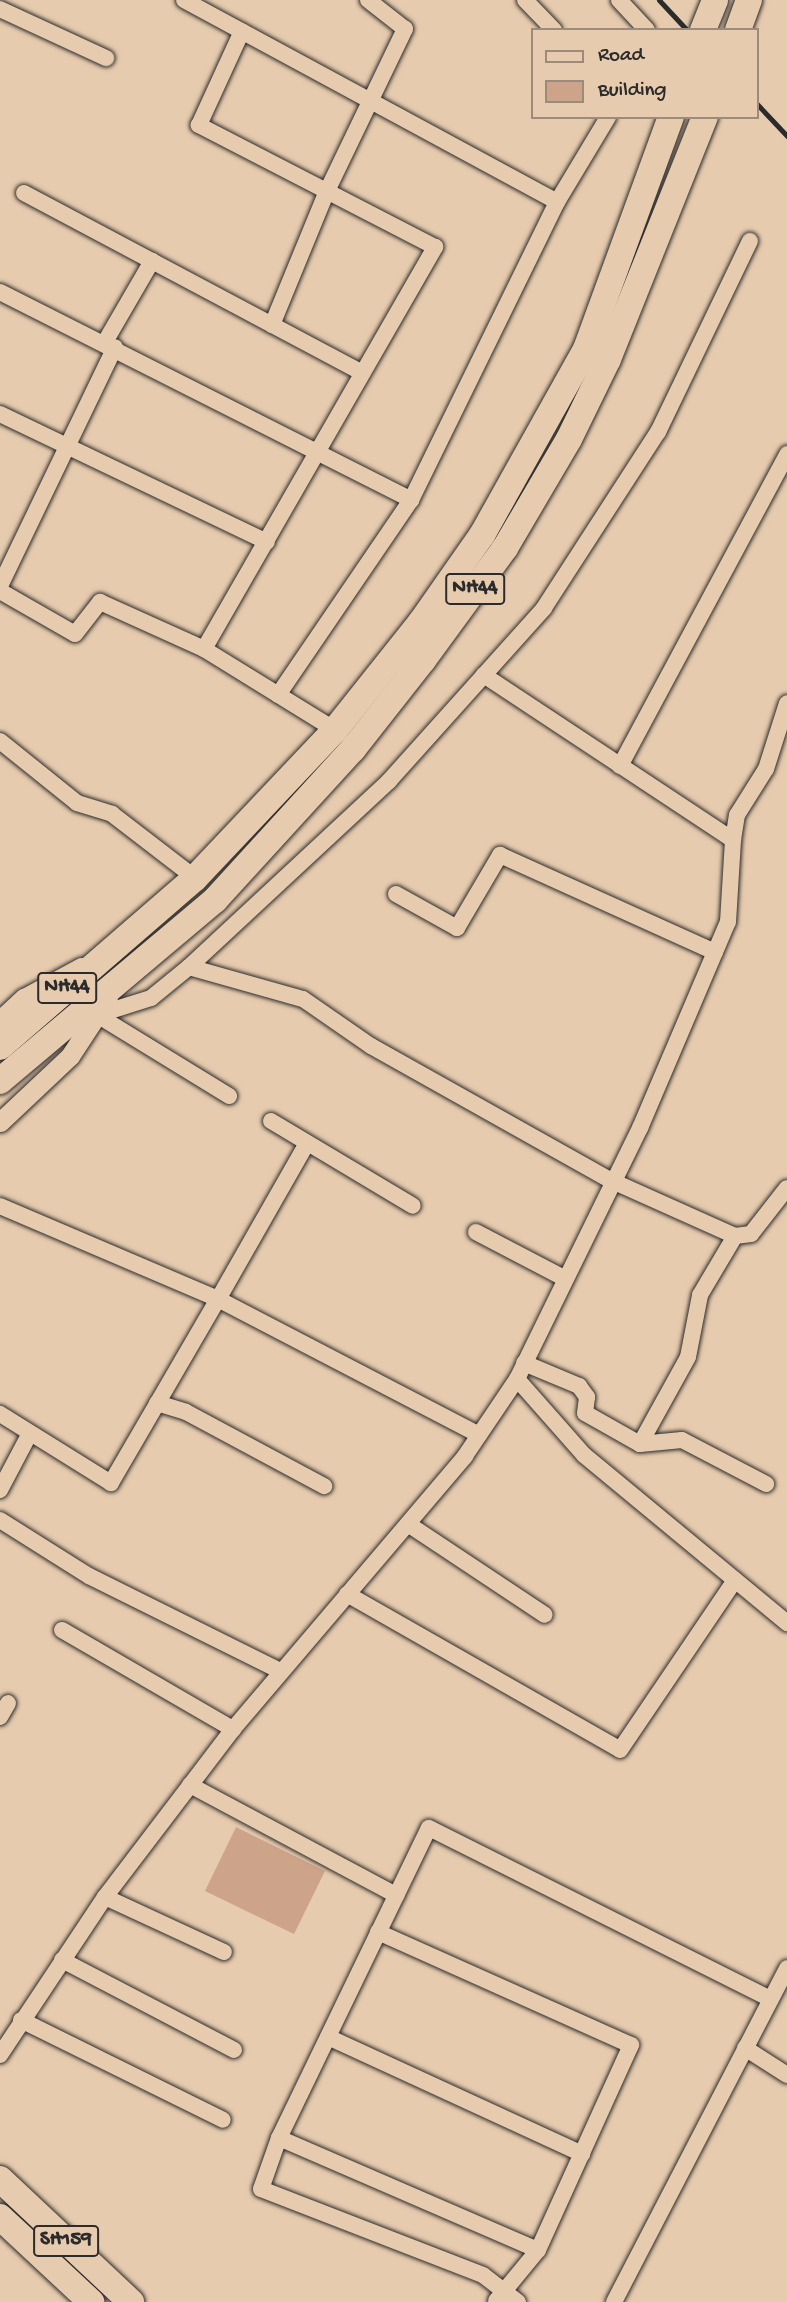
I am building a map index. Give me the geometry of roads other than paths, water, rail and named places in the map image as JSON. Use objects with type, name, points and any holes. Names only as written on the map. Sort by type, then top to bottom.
[{"type":"main road","points":[[705,28],[715,0]]},
{"type":"main road","points":[[739,28],[749,0]]},
{"type":"main road","name":"NH44","points":[[0,1047],[12,1022],[110,951],[195,878],[335,730],[421,622],[543,432],[586,349],[670,119]]},
{"type":"main road","name":"NH44","points":[[0,1081],[215,900],[353,750],[505,548],[608,359],[704,119]]},
{"type":"main road","name":"SH159","points":[[0,2179],[131,2302]]},
{"type":"main road","points":[[0,2217],[91,2302]]},
{"type":"street","points":[[184,0],[557,202]]},
{"type":"street","points":[[272,325],[327,191],[373,102],[405,29],[368,0]]},
{"type":"street","points":[[524,0],[552,28]]},
{"type":"street","points":[[619,0],[645,28]]},
{"type":"street","points":[[0,9],[106,58]]},
{"type":"street","points":[[204,649],[435,247],[199,125],[242,31]]},
{"type":"street","points":[[278,695],[411,500],[557,202],[607,119]]},
{"type":"street","points":[[23,193],[362,373]]},
{"type":"street","points":[[97,1015],[151,998],[189,967],[389,780],[544,608],[658,432],[750,241]]},
{"type":"street","points":[[152,261],[110,344],[67,446],[0,589],[75,634],[100,601],[204,649],[335,730]]},
{"type":"street","points":[[0,292],[110,344],[411,500]]},
{"type":"street","points":[[0,414],[267,542]]},
{"type":"street","points":[[620,766],[787,454]]},
{"type":"street","points":[[484,675],[733,839]]},
{"type":"street","points":[[0,2054],[105,1897],[190,1784],[278,1670],[408,1524],[479,1435],[517,1379],[610,1180],[640,1128],[728,922],[737,815],[781,744],[787,703]]},
{"type":"street","points":[[0,741],[77,803],[112,814],[195,878]]},
{"type":"street","points":[[396,894],[457,928],[500,855],[715,952]]},
{"type":"street","points":[[189,967],[303,999],[371,1046],[610,1180],[735,1236],[751,1234],[787,1188]]},
{"type":"street","points":[[0,1122],[70,1055],[122,977]]},
{"type":"street","points":[[97,1015],[229,1096]]},
{"type":"street","points":[[271,1121],[306,1145],[413,1206]]},
{"type":"street","points":[[0,1414],[111,1483],[306,1145]]},
{"type":"street","points":[[0,1206],[218,1299],[479,1435]]},
{"type":"street","points":[[476,1232],[564,1278]]},
{"type":"street","points":[[640,1444],[688,1357],[700,1295],[735,1236]]},
{"type":"street","points":[[524,1363],[579,1386],[587,1397],[585,1413],[640,1444],[682,1440],[766,1484]]},
{"type":"street","points":[[517,1379],[583,1455],[787,1623]]},
{"type":"street","points":[[158,1403],[186,1412],[324,1486]]},
{"type":"street","points":[[0,1490],[30,1433]]},
{"type":"street","points":[[0,1520],[89,1576],[278,1670]]},
{"type":"street","points":[[408,1524],[545,1615]]},
{"type":"street","points":[[347,1594],[620,1750],[735,1580]]},
{"type":"street","points":[[62,1630],[233,1729]]},
{"type":"street","points":[[190,1784],[396,1895]]},
{"type":"street","points":[[518,2302],[499,2298],[483,2275],[261,2189],[279,2138],[429,1828],[771,1999]]},
{"type":"street","points":[[105,1897],[224,1952]]},
{"type":"street","points":[[378,1933],[631,2045],[538,2250],[499,2298]]},
{"type":"street","points":[[62,1960],[233,2050]]},
{"type":"street","points":[[614,2302],[787,1968]]},
{"type":"street","points":[[22,2020],[223,2120]]},
{"type":"street","points":[[328,2036],[582,2154]]},
{"type":"street","points":[[745,2048],[787,2075]]},
{"type":"street","points":[[279,2138],[538,2250]]},
{"type":"railway","points":[[659,0],[685,28]]},
{"type":"railway","points":[[759,106],[787,136]]}]
